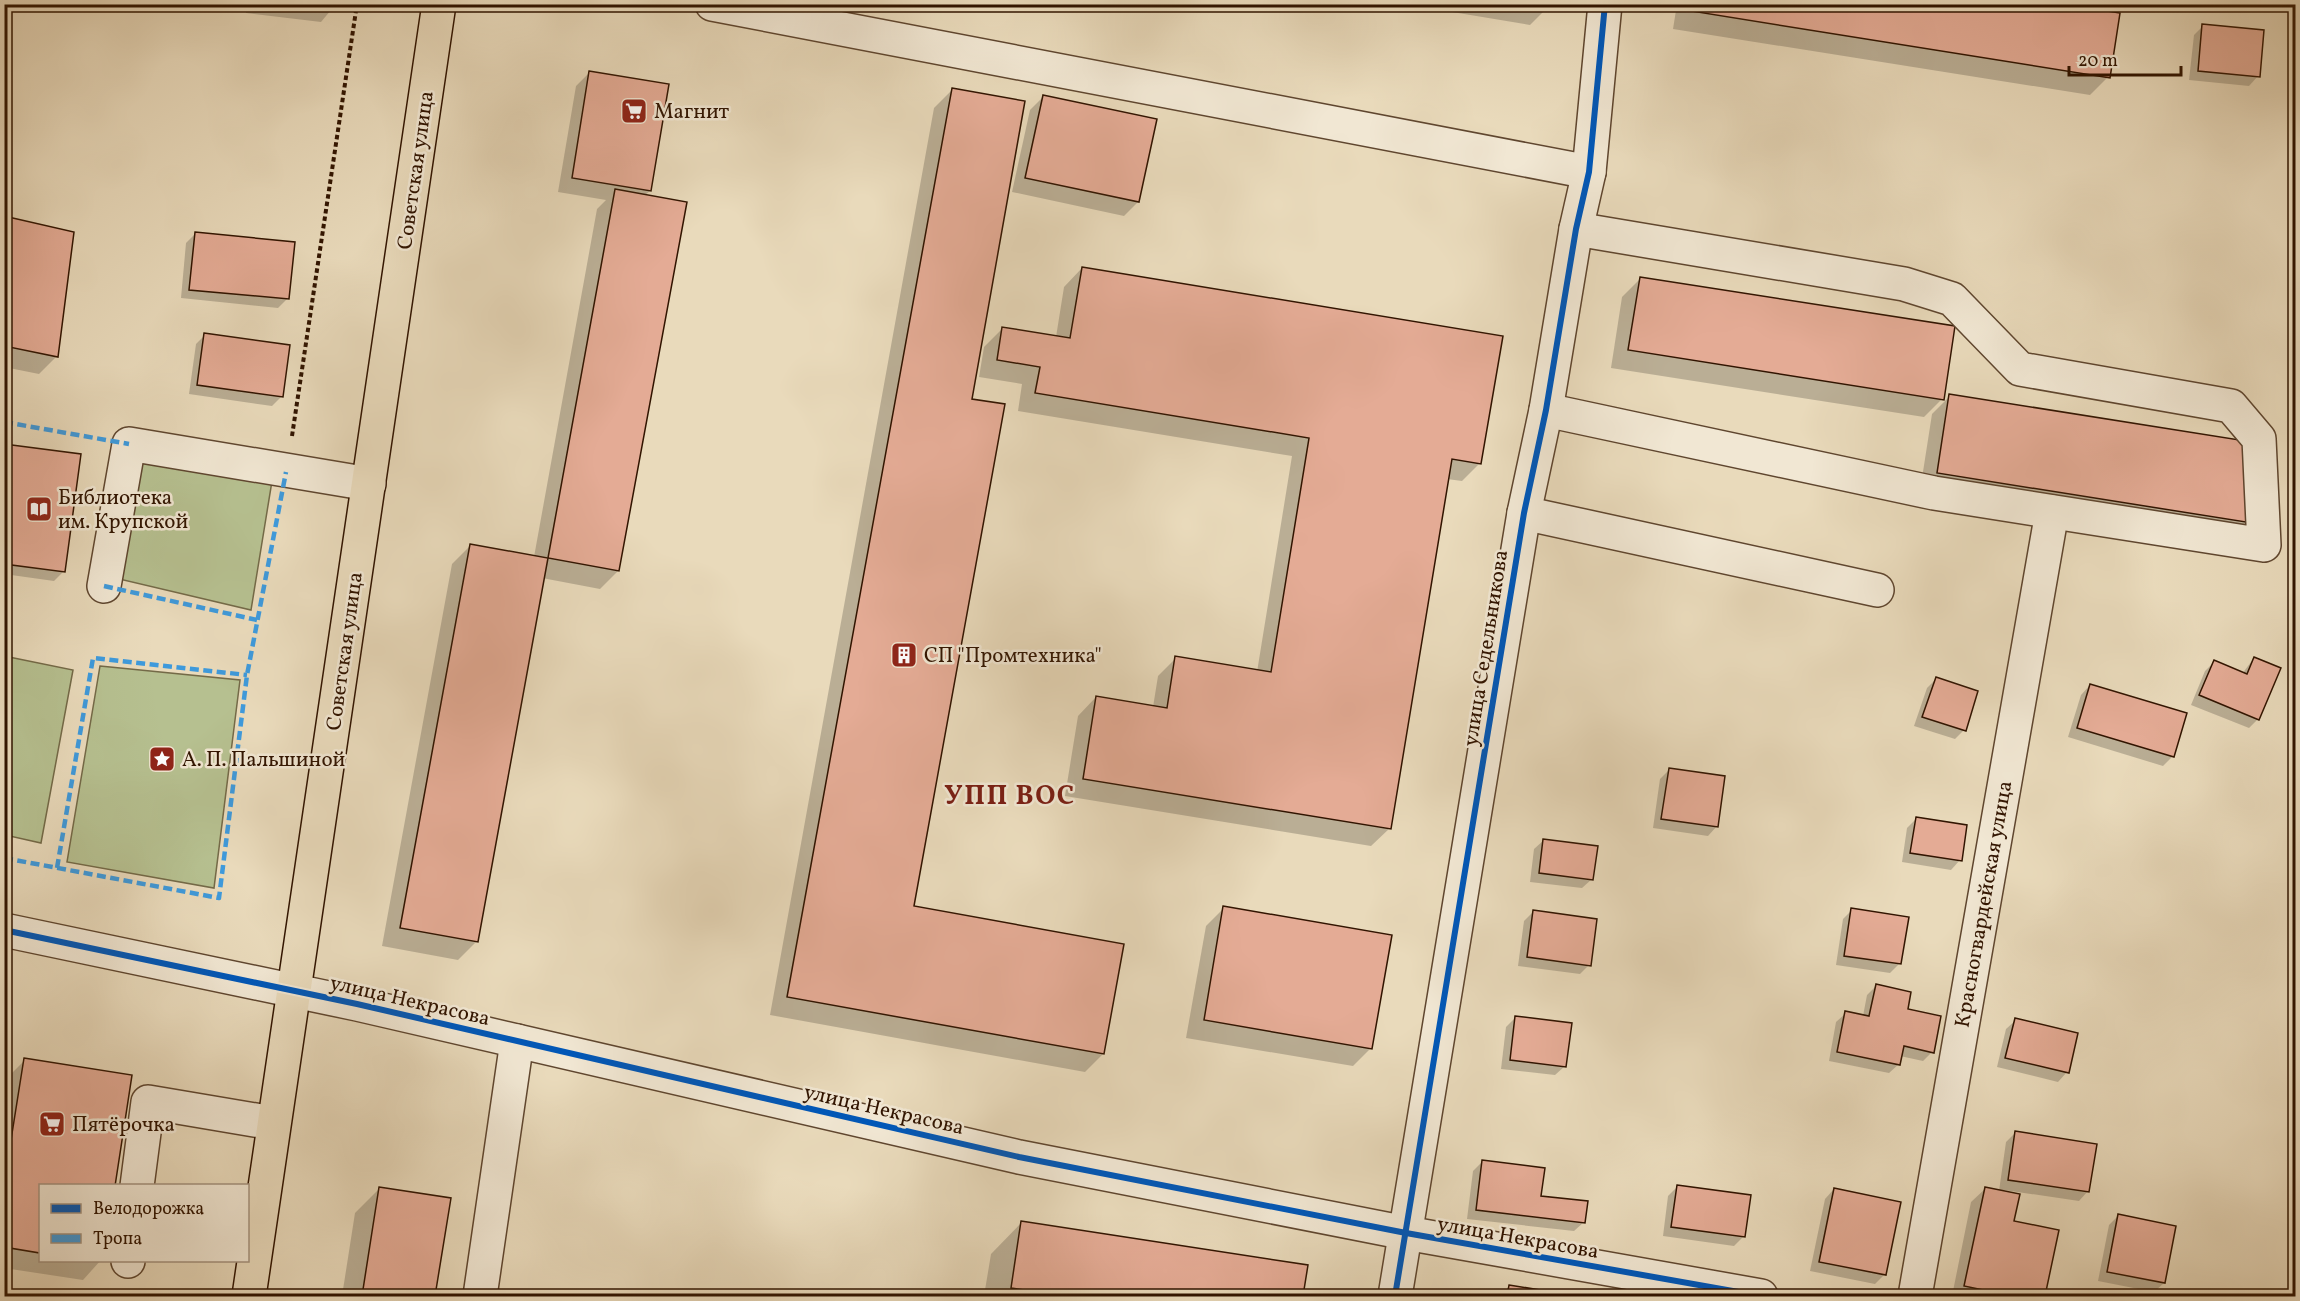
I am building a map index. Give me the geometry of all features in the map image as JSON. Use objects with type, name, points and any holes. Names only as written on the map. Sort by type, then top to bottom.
[{"type":"main road","name":"Советская улица","points":[[249,1296],[439,4]]},
{"type":"street","points":[[712,4],[1589,172]]},
{"type":"street","name":"улица Седельникова","points":[[1395,1296],[1524,513],[1546,410],[1576,229],[1589,172],[1605,4]]},
{"type":"street","points":[[1546,410],[1934,493],[2264,545],[2259,439],[2231,406],[2020,369],[1952,299],[1904,284],[1576,229]]},
{"type":"street","points":[[104,586],[129,444],[286,472],[369,484]]},
{"type":"street","name":"Красногвардейская улица","points":[[1915,1296],[2052,512]]},
{"type":"street","points":[[1524,513],[1877,590]]},
{"type":"street","name":"улица Некрасова","points":[[4,930],[517,1041],[1019,1157],[1406,1233],[1761,1296]]},
{"type":"street","points":[[480,1296],[517,1041]]},
{"type":"street","points":[[137,1184],[148,1102],[273,1123]]},
{"type":"path","points":[[286,472],[357,4]]},
{"type":"green space","points":[[140,458],[272,481],[251,610],[115,578]]},
{"type":"green space","points":[[9,657],[73,670],[41,843],[5,835],[4,679]]},
{"type":"green space","points":[[100,666],[240,680],[214,888],[67,862]]},
{"type":"building","points":[[1503,4],[1547,4],[1546,11]]},
{"type":"building","points":[[1692,4],[2064,4],[2120,13],[2110,78],[1691,11]]},
{"type":"building","points":[[2202,24],[2264,30],[2260,77],[2198,71]]},
{"type":"building","points":[[589,71],[669,84],[651,191],[572,178]]},
{"type":"building","name":"СП \"Промтехника\"","points":[[952,88],[1025,101],[972,399],[1005,404],[914,906],[1124,944],[1104,1054],[787,997]]},
{"type":"building","points":[[1043,95],[1157,119],[1139,202],[1025,178]]},
{"type":"building","points":[[615,189],[687,202],[619,571],[548,558]]},
{"type":"building","points":[[4,216],[74,232],[58,357],[4,346]]},
{"type":"building","points":[[195,232],[295,242],[289,299],[189,290]]},
{"type":"building","points":[[1082,267],[1503,336],[1481,464],[1452,459],[1391,829],[1083,779],[1096,696],[1167,708],[1175,656],[1271,672],[1309,438],[1035,393],[1040,367],[997,360],[1002,327],[1070,338]]},
{"type":"building","points":[[1640,277],[1955,326],[1944,400],[1628,350]]},
{"type":"building","points":[[204,333],[290,345],[283,397],[197,385]]},
{"type":"building","points":[[1949,394],[2265,444],[2252,523],[1937,473]]},
{"type":"building","name":"Библиотека им. Крупской","points":[[4,444],[81,454],[65,572],[4,564]]},
{"type":"building","points":[[470,544],[548,558],[478,942],[400,928]]},
{"type":"building","points":[[2254,657],[2281,668],[2259,720],[2199,695],[2214,660],[2247,674]]},
{"type":"building","points":[[1936,677],[1978,691],[1966,731],[1922,717]]},
{"type":"building","points":[[2090,684],[2187,713],[2174,757],[2077,728]]},
{"type":"building","points":[[1669,768],[1725,776],[1718,827],[1661,819]]},
{"type":"building","points":[[1916,817],[1967,825],[1962,861],[1910,853]]},
{"type":"building","points":[[1543,839],[1598,846],[1593,880],[1539,873]]},
{"type":"building","points":[[1223,906],[1392,935],[1372,1049],[1204,1020]]},
{"type":"building","points":[[1851,908],[1909,917],[1901,964],[1844,956]]},
{"type":"building","points":[[1533,910],[1597,919],[1591,966],[1527,957]]},
{"type":"building","points":[[1876,984],[1911,992],[1908,1009],[1941,1016],[1934,1053],[1904,1046],[1900,1065],[1837,1052],[1845,1011],[1869,1016]]},
{"type":"building","points":[[1515,1016],[1572,1023],[1566,1067],[1510,1060]]},
{"type":"building","points":[[2015,1018],[2078,1033],[2069,1073],[2005,1058]]},
{"type":"building","points":[[24,1058],[132,1075],[115,1184],[39,1184],[39,1253],[4,1247],[4,1184]]},
{"type":"building","points":[[2015,1131],[2097,1144],[2089,1192],[2008,1180]]},
{"type":"building","points":[[1482,1160],[1545,1168],[1541,1196],[1588,1201],[1585,1223],[1476,1210]]},
{"type":"building","points":[[1677,1185],[1751,1195],[1745,1237],[1671,1227]]},
{"type":"building","points":[[379,1187],[451,1198],[435,1296],[362,1296]]},
{"type":"building","points":[[1985,1187],[2020,1194],[2014,1221],[2059,1230],[2045,1296],[2012,1296],[1964,1286]]},
{"type":"building","points":[[1834,1188],[1901,1202],[1886,1275],[1819,1262]]},
{"type":"building","points":[[2118,1214],[2176,1226],[2165,1283],[2107,1272]]},
{"type":"building","points":[[1021,1221],[1308,1265],[1303,1296],[1064,1296],[1011,1288]]},
{"type":"building","points":[[1509,1285],[1547,1291],[1546,1296],[1507,1296]]},
{"type":"building","points":[[564,1291],[605,1296],[563,1296]]},
{"type":"marked path","points":[[4,422],[129,444]]},
{"type":"marked path","points":[[4,858],[219,898],[247,675],[286,472]]},
{"type":"marked path","points":[[104,586],[257,620]]},
{"type":"marked path","points":[[57,868],[93,658],[247,675]]},
{"type":"cycle path","points":[[1395,1296],[1524,513],[1546,410],[1576,229],[1589,172],[1605,4]]},
{"type":"cycle path","points":[[4,930],[357,1004],[1019,1157],[1406,1233],[1761,1296]]},
{"type":"place","name":"Магнит","points":[[634,111]]},
{"type":"place","name":"Библиотека им. Крупской","points":[[39,509]]},
{"type":"place","name":"СП \"Промтехника\"","points":[[904,655]]},
{"type":"place","name":"А. П. Пальшиной","points":[[162,759]]},
{"type":"place","name":"Пятёрочка","points":[[52,1124]]},
{"type":"district","name":"УПП ВОС","points":[[1010,795]]}]
